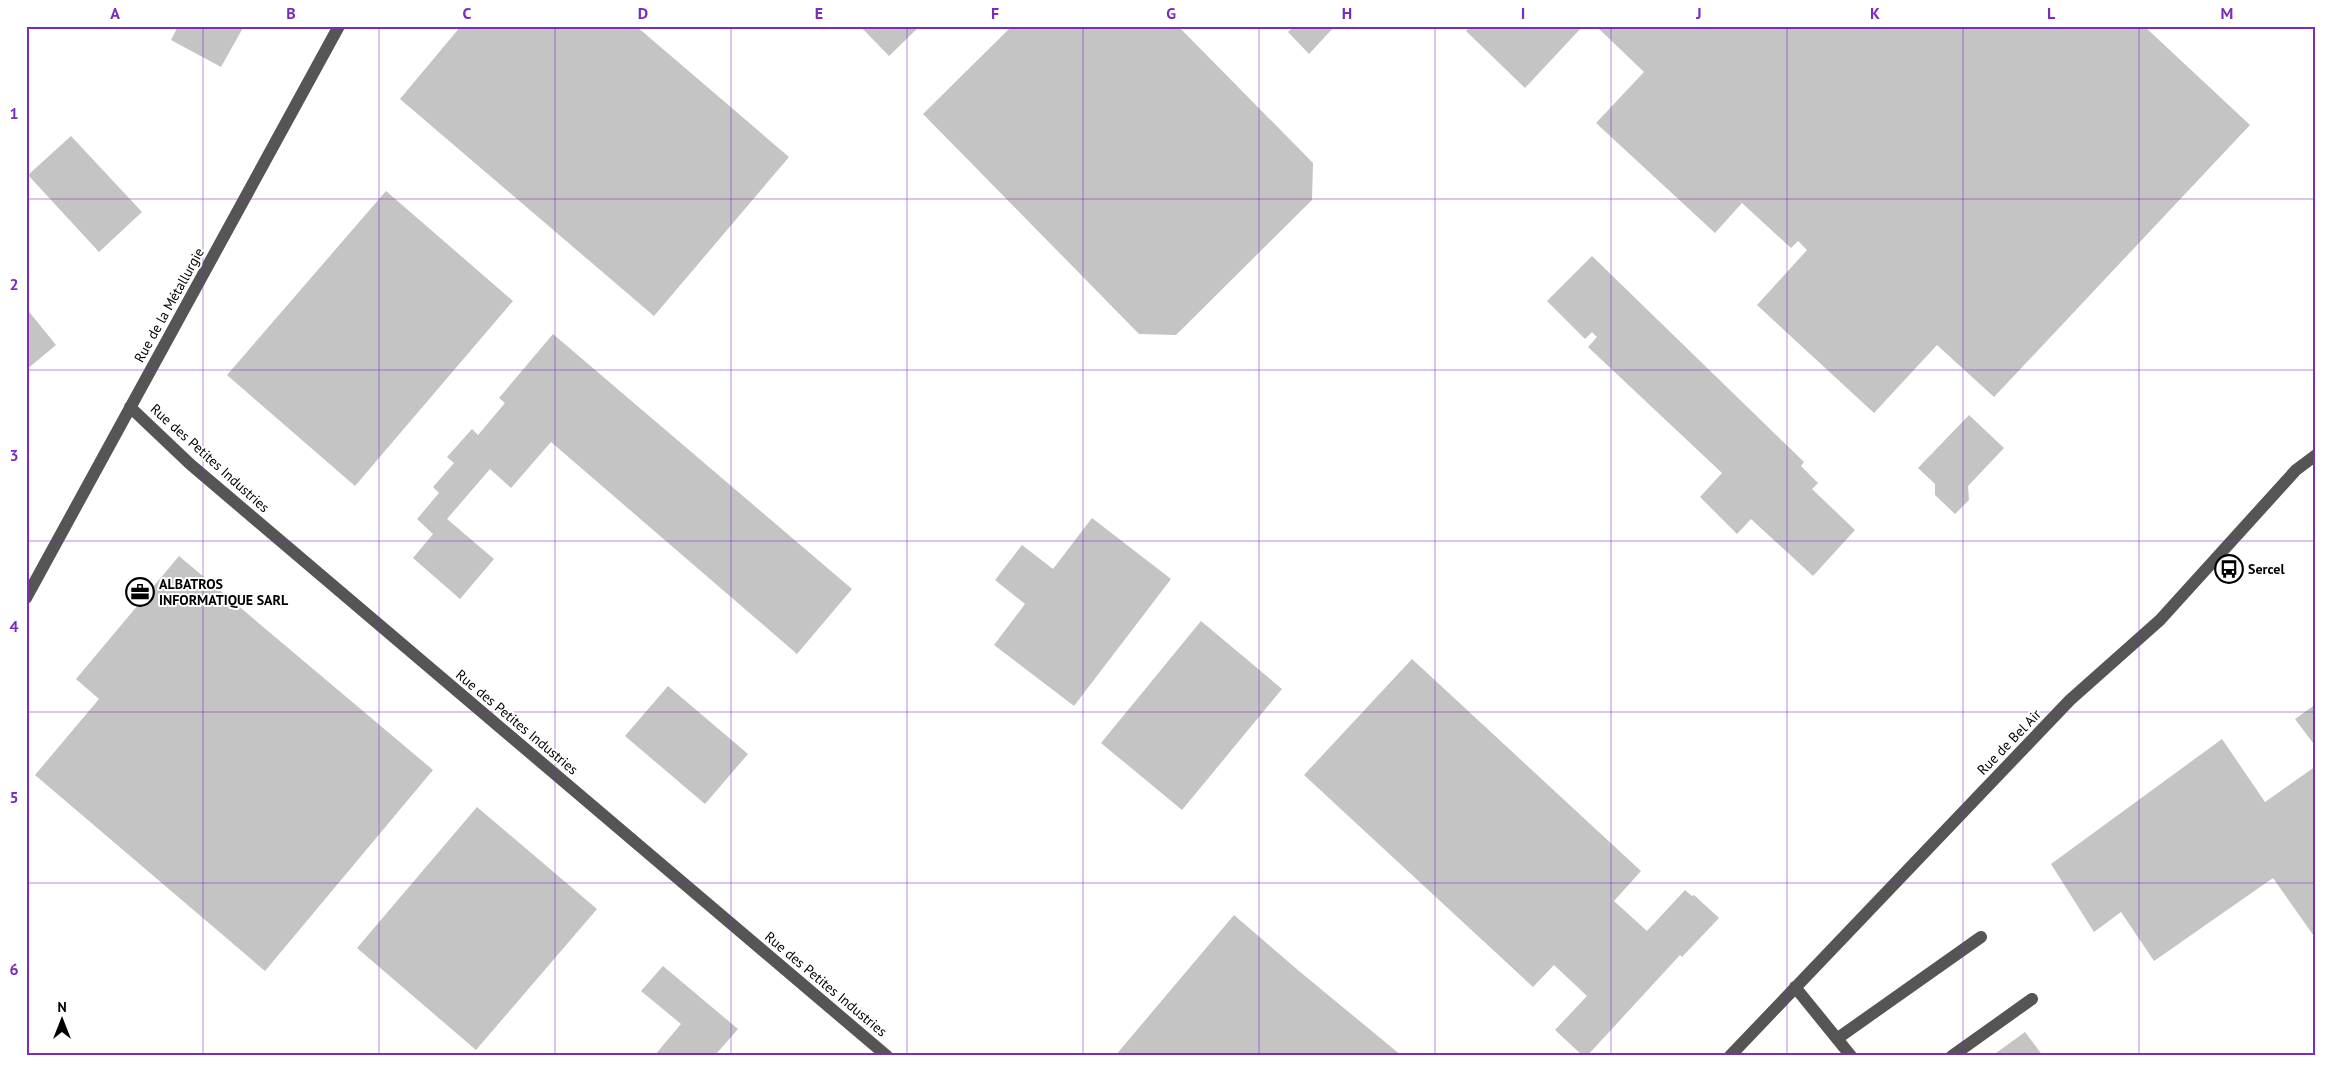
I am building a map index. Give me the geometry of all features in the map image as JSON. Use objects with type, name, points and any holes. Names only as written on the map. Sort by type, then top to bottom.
[{"type":"street","name":"Rue de la Métallurgie","points":[[26,598],[339,26]]},
{"type":"street","name":"Rue des Petites Industries","points":[[130,406],[190,464],[887,1056]]},
{"type":"street","name":"Rue de Bel Air","points":[[1730,1056],[2070,700],[2160,620],[2296,470],[2316,455]]},
{"type":"street","points":[[1838,1038],[1981,937]]},
{"type":"street","points":[[1795,987],[1851,1056]]},
{"type":"street","points":[[1952,1056],[2032,999]]},
{"type":"building","points":[[178,26],[244,26],[221,67],[171,40]]},
{"type":"building","points":[[461,26],[636,26],[789,157],[654,316],[400,99]]},
{"type":"building","points":[[860,26],[920,26],[889,56]]},
{"type":"building","points":[[1012,26],[1178,26],[1313,163],[1312,200],[1176,335],[1139,334],[923,114]]},
{"type":"building","points":[[1294,26],[1335,26],[1309,54],[1288,32]]},
{"type":"building","points":[[1470,26],[1583,26],[1525,88],[1466,31]]},
{"type":"building","points":[[1596,26],[2144,26],[2250,125],[1994,397],[1937,345],[1874,413],[1757,305],[1807,250],[1798,241],[1791,248],[1742,203],[1715,233],[1596,123],[1644,72]]},
{"type":"building","points":[[71,136],[142,212],[99,252],[28,175]]},
{"type":"building","points":[[386,191],[513,301],[355,486],[227,375]]},
{"type":"building","points":[[1592,256],[1804,462],[1801,466],[1818,483],[1812,489],[1855,530],[1813,576],[1751,519],[1737,534],[1700,497],[1722,473],[1588,347],[1597,337],[1592,332],[1585,339],[1547,301]]},
{"type":"building","points":[[26,308],[56,345],[26,370]]},
{"type":"building","points":[[553,334],[852,589],[797,654],[551,442],[511,488],[490,469],[447,519],[494,559],[460,599],[413,558],[433,534],[417,519],[439,493],[433,487],[454,463],[447,457],[472,429],[478,435],[505,403],[499,398]]},
{"type":"building","points":[[1969,415],[2004,448],[1968,486],[1969,500],[1955,514],[1935,495],[1935,484],[1918,468]]},
{"type":"building","points":[[1092,518],[1171,579],[1074,706],[994,645],[1025,604],[995,580],[1022,545],[1053,569]]},
{"type":"building","points":[[179,556],[433,770],[265,971],[35,775],[99,699],[76,679]]},
{"type":"building","points":[[1201,621],[1282,689],[1182,810],[1101,743]]},
{"type":"building","points":[[1412,659],[1641,871],[1614,901],[1647,931],[1685,890],[1692,896],[1694,895],[1719,918],[1682,957],[1680,955],[1587,1056],[1583,1056],[1555,1030],[1587,996],[1554,965],[1533,987],[1304,775]]},
{"type":"building","points":[[668,686],[748,754],[705,804],[625,736]]},
{"type":"building","points":[[2316,704],[2316,747],[2295,719]]},
{"type":"building","points":[[2222,739],[2265,802],[2316,766],[2316,939],[2273,878],[2154,961],[2121,912],[2094,932],[2051,864]]},
{"type":"building","points":[[477,807],[597,909],[476,1050],[357,948]]},
{"type":"building","points":[[1234,915],[1299,971],[1402,1056],[1115,1056]]},
{"type":"building","points":[[663,966],[738,1029],[717,1053],[720,1056],[654,1056],[681,1024],[641,991]]},
{"type":"building","points":[[2025,1032],[2043,1056],[1992,1056]]},
{"type":"place","name":"Sercel","points":[[2229,569]]},
{"type":"place","name":"ALBATROS INFORMATIQUE SARL","points":[[140,592]]}]
